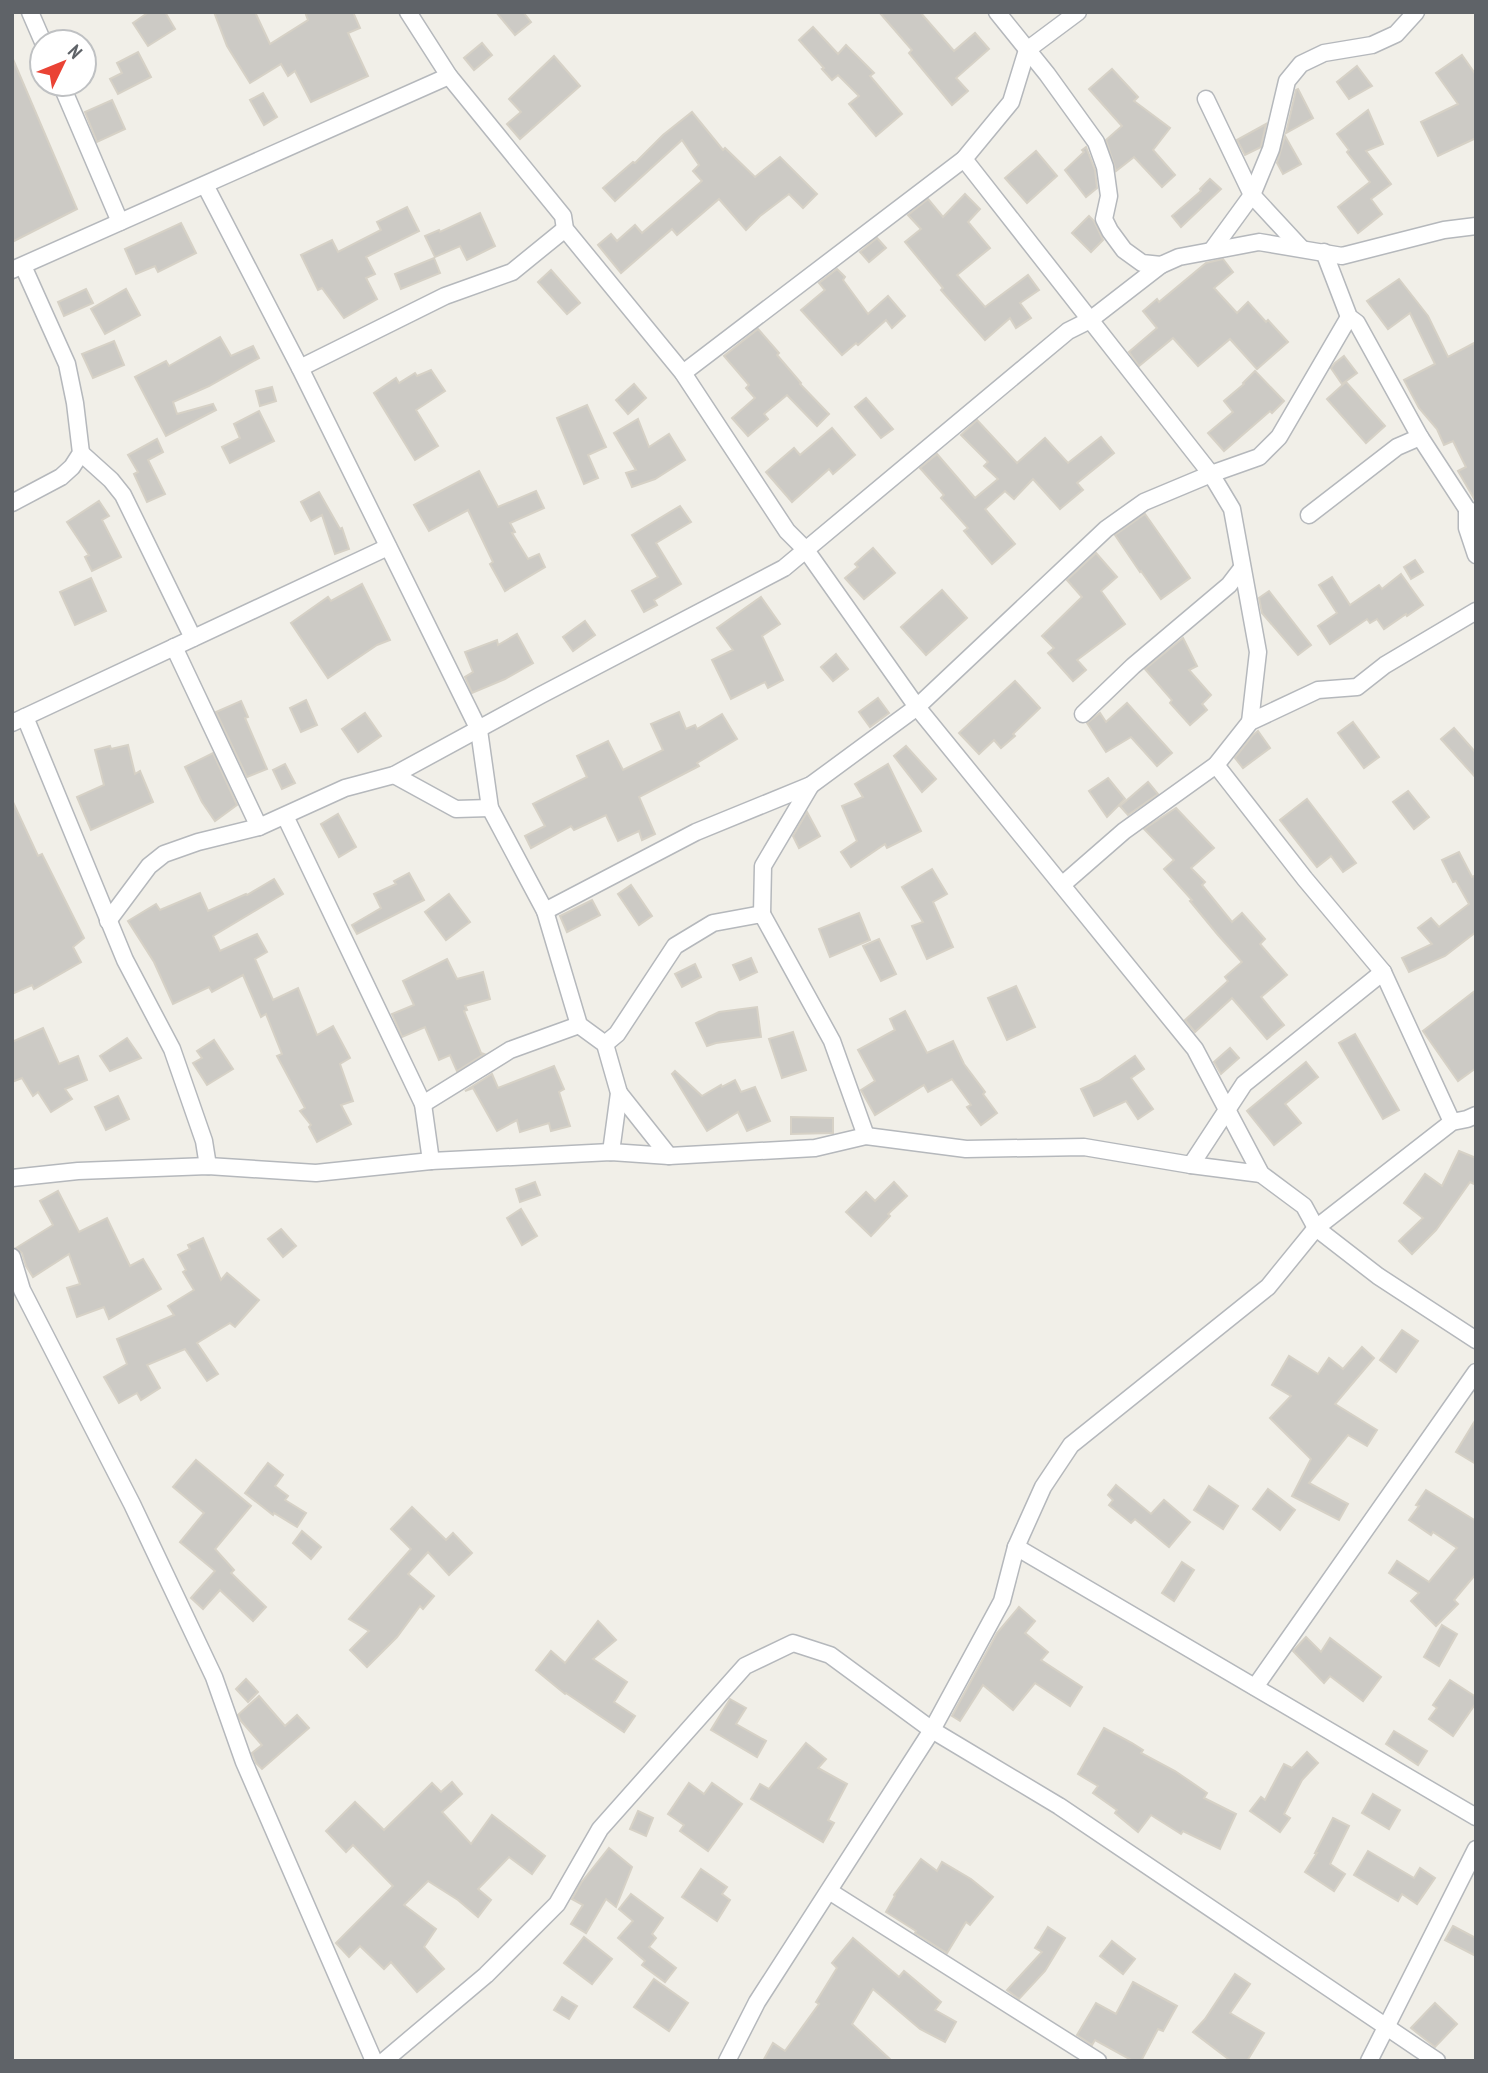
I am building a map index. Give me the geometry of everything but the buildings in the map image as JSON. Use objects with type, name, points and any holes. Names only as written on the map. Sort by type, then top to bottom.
[{"type":"street","points":[[408,12],[449,76],[563,216],[565,229],[683,373],[788,531],[806,550],[918,707],[1195,1049],[1261,1174],[1304,1206],[1316,1228],[1378,1276],[1476,1340]]},
{"type":"street","points":[[997,12],[1047,74],[1096,142],[1106,176],[1109,195],[1104,219],[1110,230],[1124,250],[1142,263],[1161,265]]},
{"type":"street","points":[[683,373],[964,159],[1011,102],[1027,50],[1078,12]]},
{"type":"street","points":[[1212,250],[1251,195],[1271,149],[1287,81],[1301,64],[1324,53],[1372,45],[1396,34],[1416,12]]},
{"type":"street","points":[[12,503],[61,477],[81,453],[67,364],[18,268],[449,76]]},
{"type":"street","points":[[67,98],[120,222]]},
{"type":"street","points":[[1206,99],[1251,195],[1301,248]]},
{"type":"street","points":[[964,159],[1211,474],[1231,509],[1258,652],[1250,722]]},
{"type":"street","points":[[205,185],[300,368],[479,730],[490,808],[545,911],[579,1025],[605,1044],[619,1093],[669,1156]]},
{"type":"street","points":[[108,920],[149,866],[164,854],[198,842],[259,827],[345,788],[394,775],[784,568],[1069,331],[1090,320],[1161,265],[1179,257],[1259,242],[1342,256],[1444,230],[1476,226]]},
{"type":"street","points":[[300,368],[445,296],[512,272],[565,229]]},
{"type":"street","points":[[1324,252],[1349,317],[1357,323],[1420,437],[1471,512],[1467,528],[1476,555]]},
{"type":"street","points":[[545,911],[696,832],[811,785],[918,707],[1106,529],[1144,502],[1259,457],[1279,437],[1349,317]]},
{"type":"street","points":[[1309,515],[1397,447],[1420,437]]},
{"type":"street","points":[[81,453],[111,480],[123,495],[193,638]]},
{"type":"street","points":[[208,1166],[205,1141],[172,1049],[125,960],[19,720],[388,547]]},
{"type":"street","points":[[1083,714],[1133,666],[1228,585],[1242,568]]},
{"type":"street","points":[[1062,884],[1124,831],[1216,765],[1250,722],[1318,690],[1357,687],[1385,664],[1476,611]]},
{"type":"street","points":[[174,647],[259,827]]},
{"type":"street","points":[[727,2061],[757,2002],[932,1730],[1002,1601],[1016,1547],[1043,1486],[1071,1445],[1268,1287],[1316,1228],[1468,1120],[1383,972],[1305,879],[1216,765]]},
{"type":"street","points":[[394,775],[456,809],[490,808]]},
{"type":"street","points":[[811,785],[764,866],[762,914],[832,1041],[866,1136]]},
{"type":"street","points":[[285,816],[423,1104],[431,1161]]},
{"type":"street","points":[[605,1044],[617,1034],[674,946],[713,923],[762,914]]},
{"type":"street","points":[[1191,1165],[1244,1084],[1383,972]]},
{"type":"street","points":[[423,1104],[510,1050],[579,1025]]},
{"type":"street","points":[[611,1152],[619,1093]]},
{"type":"street","points":[[12,1178],[78,1171],[208,1166],[316,1173],[431,1161],[611,1152],[669,1156],[815,1148],[866,1136],[966,1149],[1084,1147],[1261,1174]]},
{"type":"street","points":[[12,1257],[22,1290],[132,1504],[214,1678],[244,1762],[373,2061]]},
{"type":"street","points":[[1255,1687],[1476,1372]]},
{"type":"street","points":[[1016,1547],[1476,1817]]},
{"type":"street","points":[[384,2061],[486,1975],[556,1904],[600,1829],[744,1666],[793,1643],[830,1655],[932,1730],[1059,1806],[1437,2061]]},
{"type":"street","points":[[1369,2061],[1476,1849]]},
{"type":"street","points":[[829,1891],[1098,2061]]}]
